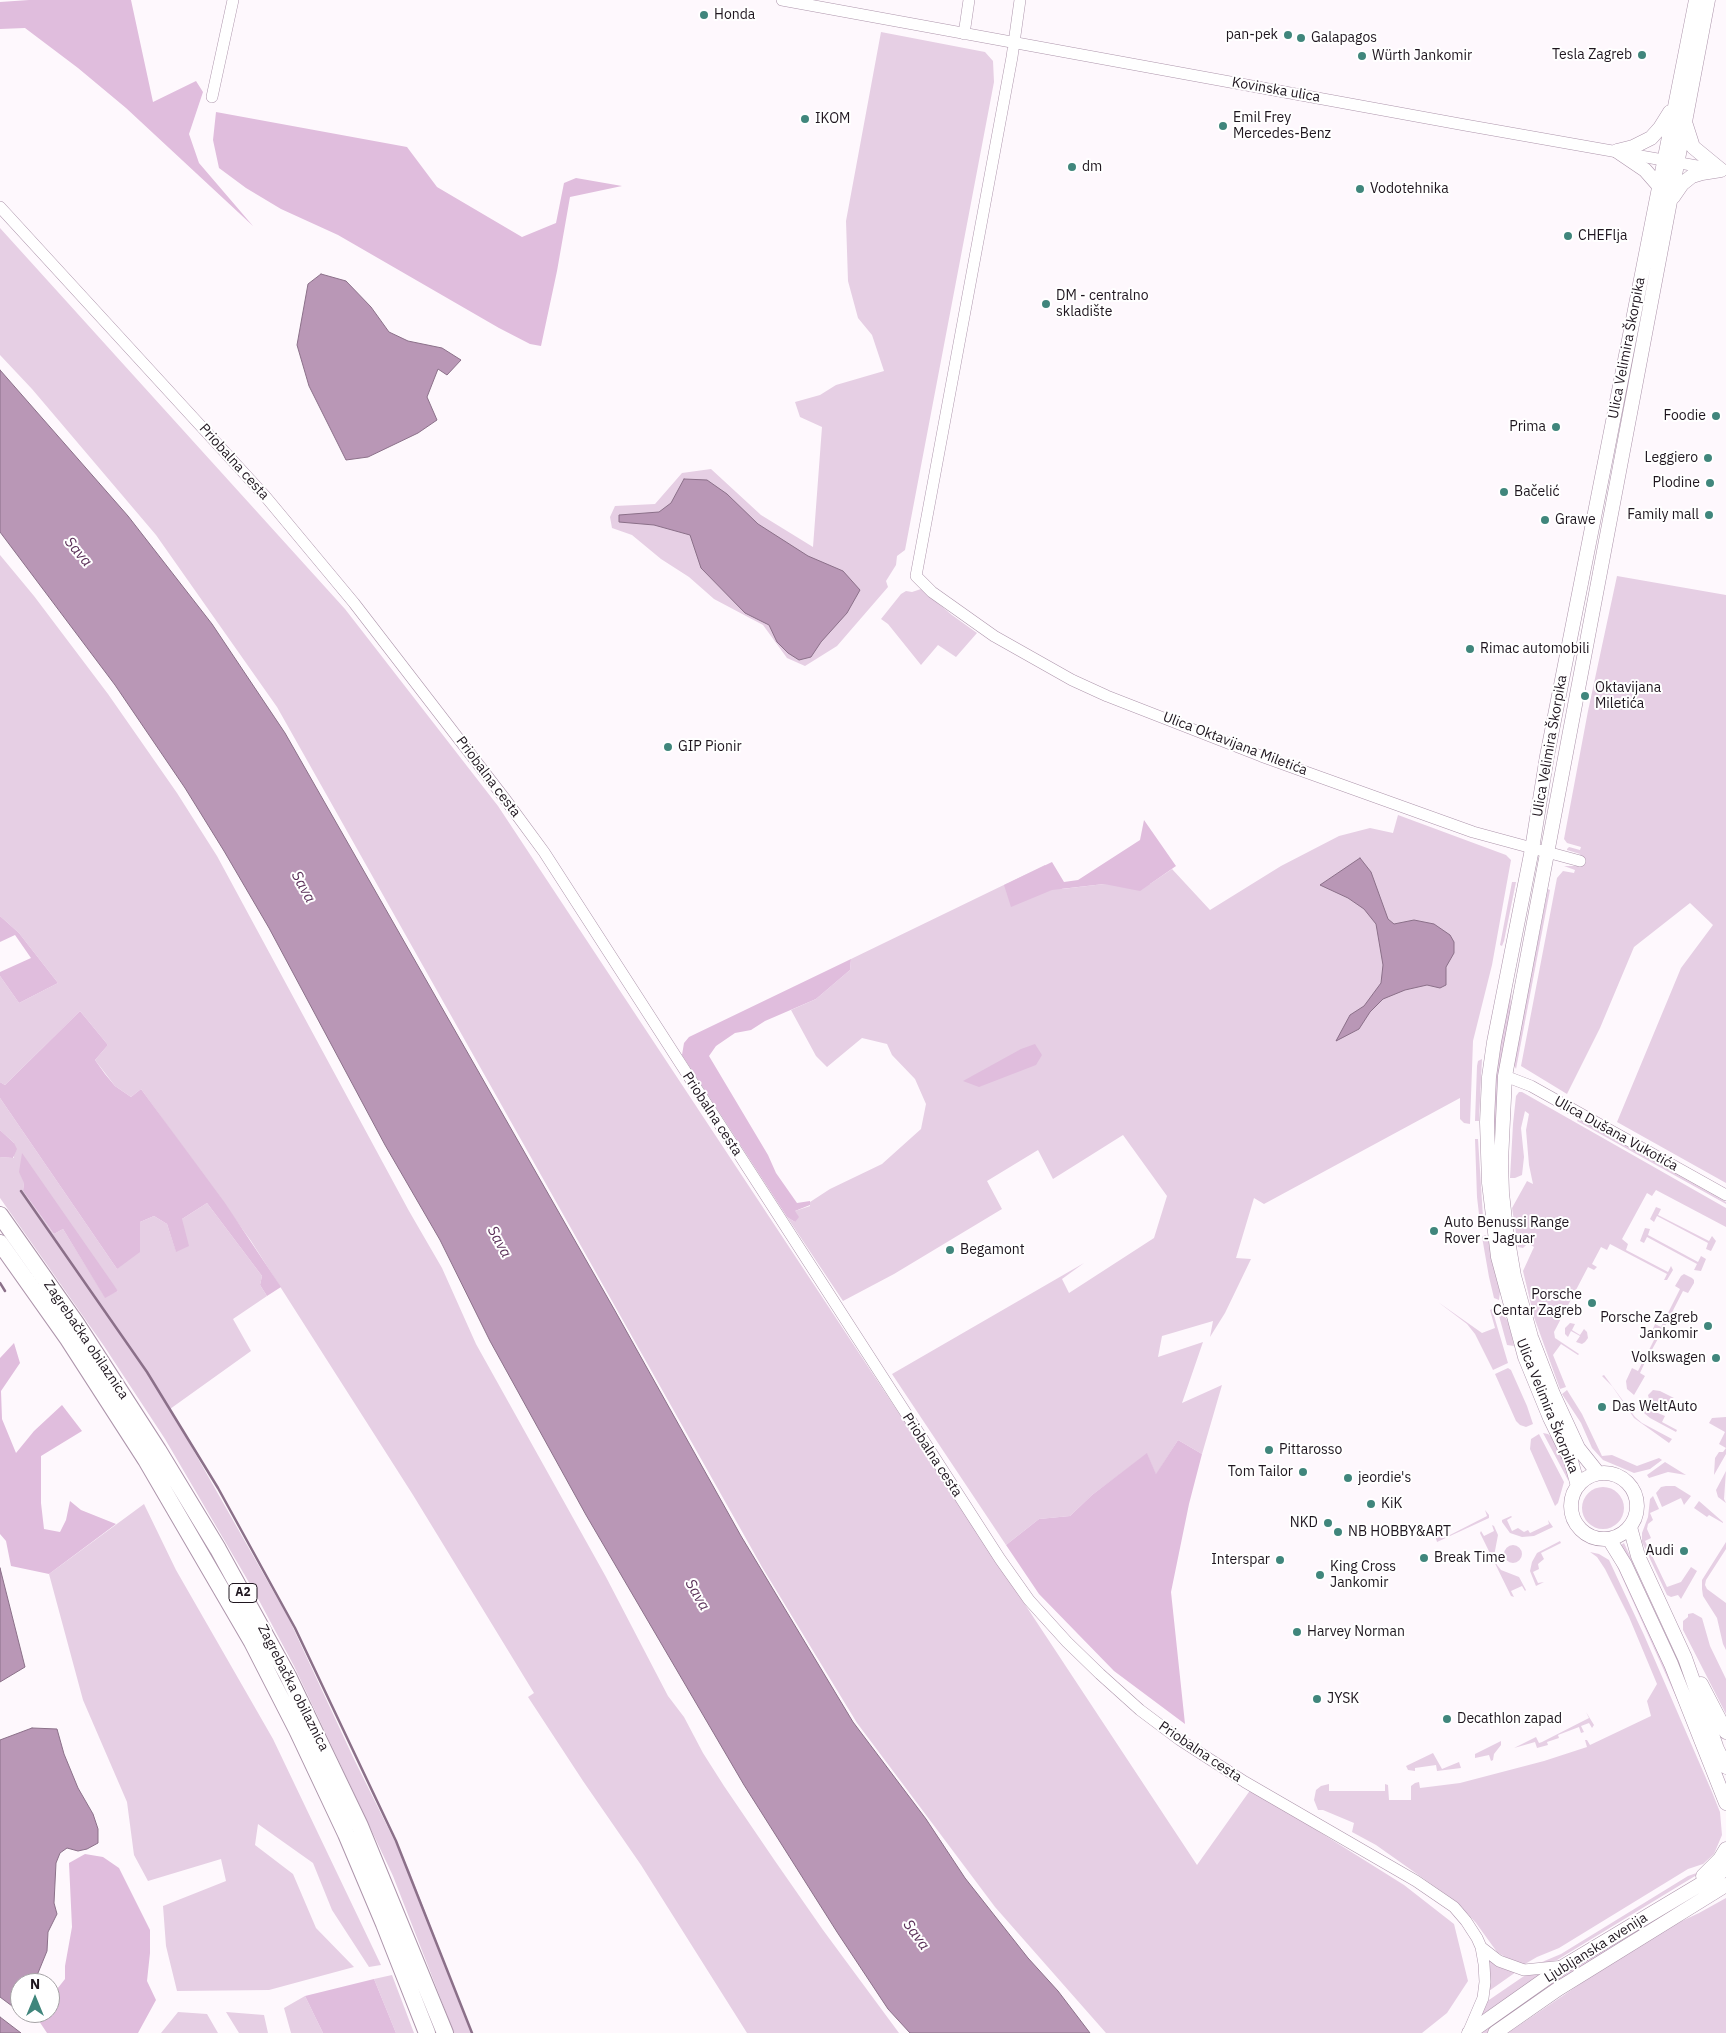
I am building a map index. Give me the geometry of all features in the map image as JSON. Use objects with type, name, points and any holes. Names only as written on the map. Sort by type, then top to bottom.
[{"type":"highway","name":"Zagrebačka obilaznica","points":[[0,1215],[76,1323],[153,1442],[288,1676],[360,1826],[445,2033]]},
{"type":"highway","name":"Zagrebačka obilaznica","points":[[0,1242],[68,1339],[146,1460],[252,1642],[301,1738],[346,1834],[427,2033]]},
{"type":"main road","name":"Ulica Velimira Škorpika","points":[[1598,1473],[1578,1448],[1553,1394],[1531,1337],[1514,1276],[1502,1193],[1501,1162],[1505,1076],[1669,202],[1677,100],[1696,0]]},
{"type":"main road","name":"Ulica Velimira Škorpika","points":[[1578,1486],[1571,1461],[1525,1357],[1498,1257],[1489,1183],[1487,1122],[1489,1077],[1494,1042],[1532,849],[1547,756],[1659,186],[1671,161],[1685,119],[1708,0]]},
{"type":"main road","points":[[1617,151],[1638,145],[1651,138],[1664,123],[1677,100]]},
{"type":"main road","points":[[1685,119],[1688,136],[1693,147],[1724,170]]},
{"type":"main road","points":[[1617,151],[1646,170],[1659,186]]},
{"type":"main road","points":[[1669,202],[1682,184],[1692,176],[1724,170]]},
{"type":"main road","points":[[1598,1473],[1606,1473],[1622,1478],[1634,1491],[1637,1503],[1636,1514],[1630,1527],[1620,1535],[1609,1539],[1599,1539],[1580,1529],[1571,1511],[1571,1501],[1578,1486],[1587,1478],[1598,1473]]},
{"type":"main road","points":[[1630,1527],[1638,1556],[1685,1658],[1716,1746]]},
{"type":"main road","points":[[1609,1539],[1625,1565],[1671,1664],[1726,1803]]},
{"type":"main road","points":[[1685,1658],[1705,1690],[1726,1732]]},
{"type":"main road","points":[[1671,1664],[1726,1767]]},
{"type":"main road","points":[[1686,1893],[1716,1864],[1726,1849]]},
{"type":"main road","name":"Ljubljanska avenija","points":[[1468,2033],[1564,1966],[1726,1869]]},
{"type":"main road","name":"Ljubljanska avenija","points":[[1495,2033],[1558,1989],[1726,1886]]},
{"type":"street","points":[[212,97],[232,0]]},
{"type":"street","name":"Kovinska ulica","points":[[782,0],[1464,125],[1724,170]]},
{"type":"street","points":[[964,34],[969,0]]},
{"type":"street","points":[[1013,42],[1020,0]]},
{"type":"street","name":"Ulica Oktavijana Miletića","points":[[1013,42],[1012,57],[916,576],[932,592],[994,636],[1072,680],[1261,756],[1473,832],[1580,861]]},
{"type":"street","name":"Priobalna cesta","points":[[0,207],[265,496],[354,603],[505,799],[544,852],[994,1551],[1029,1600],[1067,1642],[1140,1710],[1180,1740],[1245,1782],[1454,1906],[1466,1921],[1481,1947],[1499,1961],[1524,1970],[1564,1966]]},
{"type":"street","name":"Ulica Dušana Vukotića","points":[[1505,1076],[1531,1086],[1726,1195]]},
{"type":"street","name":"Priobalna cesta","points":[[1468,2033],[1483,1998],[1485,1982],[1481,1947]]},
{"type":"shaded area","points":[[29,0],[131,0],[153,102],[196,81],[203,92],[189,134],[199,163],[253,226],[126,108],[78,68],[25,28],[0,29],[0,2]]},
{"type":"shaded area","points":[[881,32],[985,52],[993,61],[994,82],[905,550],[897,556],[896,565],[886,581],[888,587],[837,646],[805,666],[787,658],[763,625],[714,599],[689,577],[661,559],[632,535],[612,528],[610,517],[615,506],[655,504],[682,473],[711,469],[761,515],[813,547],[822,427],[800,417],[795,402],[820,395],[836,385],[884,371],[872,335],[858,318],[848,281],[846,221]]},
{"type":"shaded area","points":[[216,112],[407,147],[437,187],[522,237],[556,223],[564,183],[576,178],[622,186],[570,197],[541,346],[530,344],[338,235],[281,209],[246,188],[219,168],[213,140]]},
{"type":"shaded area","points":[[0,228],[345,609],[498,806],[1197,1865],[1251,1789],[1404,1885],[1454,1924],[1468,1981],[1447,2013],[1422,2033],[1106,2033],[995,1907],[857,1723],[762,1567],[277,707],[156,535],[32,389],[0,355]]},
{"type":"shaded area","points":[[0,555],[34,596],[108,694],[177,793],[217,856],[409,1211],[442,1268],[476,1344],[606,1577],[668,1696],[684,1717],[703,1753],[775,1861],[899,2033],[747,2033],[641,1865],[528,1697],[534,1693],[413,1495],[251,1241],[141,1089],[131,1097],[115,1086],[95,1060],[108,1045],[80,1011],[5,1085],[0,1082],[0,976],[19,1003],[58,983],[19,933],[0,916]]},
{"type":"shaded area","points":[[1617,576],[1726,595],[1726,1183],[1617,1122],[1681,968],[1713,925],[1690,903],[1634,947],[1600,1028],[1567,1094],[1521,1066],[1557,878],[1563,871],[1574,873],[1575,870],[1564,866],[1577,866],[1580,854],[1567,850],[1569,847],[1580,850],[1581,847],[1567,843],[1564,839],[1588,711]]},
{"type":"shaded area","points":[[921,589],[977,633],[956,657],[938,645],[921,665],[888,624],[881,619],[901,594],[906,591],[912,592]]},
{"type":"shaded area","points":[[1398,815],[1506,855],[1511,860],[1492,965],[1473,1041],[1470,1124],[1464,1123],[1460,1119],[1460,1098],[1264,1204],[1254,1198],[1236,1258],[1251,1259],[1225,1313],[1210,1337],[1213,1321],[1162,1336],[1158,1357],[1203,1342],[1182,1403],[1222,1385],[1202,1454],[1178,1440],[1156,1475],[1147,1454],[1092,1495],[1070,1516],[1039,1519],[1006,1545],[892,1374],[1084,1263],[1062,1279],[1069,1293],[1154,1238],[1167,1196],[1123,1135],[1053,1179],[1038,1150],[987,1181],[1002,1209],[894,1274],[843,1301],[787,1217],[795,1222],[795,1211],[810,1206],[810,1202],[830,1189],[882,1164],[921,1129],[926,1104],[915,1079],[892,1055],[887,1044],[862,1038],[827,1067],[816,1056],[791,1010],[816,999],[850,970],[851,959],[1045,865],[1062,889],[1104,884],[1150,884],[1172,869],[1210,910],[1281,866],[1339,836],[1370,828],[1393,833]]},
{"type":"shaded area","points":[[1144,820],[1176,866],[1140,891],[1104,884],[1052,890],[1011,907],[1004,885],[1052,862],[1064,882],[1078,880],[1140,840]]},
{"type":"shaded area","points":[[1512,882],[1516,882],[1502,946],[1500,945]]},
{"type":"shaded area","points":[[1531,886],[1512,986],[1497,1185],[1492,1160],[1496,1074],[1501,1030]]},
{"type":"shaded area","points":[[1548,889],[1550,890],[1516,1069],[1512,1061]]},
{"type":"shaded area","points":[[0,916],[19,933],[58,983],[19,1003],[0,976],[0,972],[31,958],[15,935],[0,942]]},
{"type":"shaded area","points":[[851,959],[850,970],[816,999],[765,1021],[751,1030],[735,1033],[716,1046],[709,1056],[768,1155],[776,1173],[797,1203],[810,1201],[810,1205],[795,1211],[799,1217],[795,1222],[787,1217],[682,1055],[684,1043],[689,1037]]},
{"type":"shaded area","points":[[80,1011],[108,1045],[95,1060],[105,1074],[115,1086],[131,1097],[141,1089],[225,1203],[281,1287],[267,1296],[260,1285],[262,1276],[207,1203],[182,1219],[189,1246],[176,1252],[167,1224],[154,1216],[140,1222],[140,1252],[117,1269],[0,1098],[0,1082],[5,1085]]},
{"type":"shaded area","points":[[1035,1044],[1042,1055],[1036,1065],[979,1087],[963,1081],[1021,1049]]},
{"type":"shaded area","points":[[1482,1059],[1479,1121],[1475,1121],[1477,1066],[1478,1061]]},
{"type":"shaded area","points":[[1519,1092],[1726,1208],[1726,1227],[1656,1190],[1652,1196],[1647,1193],[1622,1239],[1628,1244],[1626,1250],[1668,1272],[1671,1266],[1673,1270],[1667,1280],[1664,1280],[1667,1274],[1610,1244],[1607,1250],[1601,1247],[1592,1264],[1597,1267],[1594,1270],[1588,1267],[1554,1332],[1555,1338],[1579,1354],[1561,1344],[1553,1355],[1566,1387],[1560,1389],[1534,1317],[1523,1271],[1534,1247],[1528,1243],[1523,1248],[1518,1247],[1512,1208],[1527,1181],[1533,1184],[1529,1165],[1526,1130],[1529,1114],[1525,1111],[1521,1128],[1524,1157],[1522,1175],[1510,1178],[1513,1124],[1516,1096]]},
{"type":"shaded area","points":[[0,1098],[117,1269],[140,1222],[154,1216],[167,1224],[176,1251],[182,1219],[207,1203],[262,1276],[260,1285],[267,1296],[233,1319],[251,1351],[170,1409],[289,1619],[353,1757],[409,1870],[472,2033],[454,2033],[393,1876],[294,1666],[254,1591],[165,1439],[104,1346],[0,1198],[0,1157],[14,1158],[14,1143],[0,1130]],"holes":[[[24,1183],[118,1291],[105,1297],[63,1229],[54,1234],[23,1191]]]},
{"type":"shaded area","points":[[1578,1119],[1726,1202],[1726,1204],[1577,1121]]},
{"type":"shaded area","points":[[0,1130],[14,1143],[17,1149],[13,1158],[0,1157]]},
{"type":"shaded area","points":[[1475,1139],[1478,1139],[1483,1217],[1480,1223],[1477,1197]]},
{"type":"shaded area","points":[[22,1153],[118,1291],[105,1298],[63,1229],[54,1234],[23,1191],[24,1183],[19,1172]]},
{"type":"shaded area","points":[[1656,1207],[1661,1209],[1658,1215],[1709,1241],[1712,1236],[1716,1241],[1711,1251],[1706,1249],[1708,1243],[1657,1216],[1654,1222],[1650,1219]]},
{"type":"shaded area","points":[[1645,1228],[1650,1229],[1648,1235],[1698,1262],[1701,1256],[1706,1259],[1701,1271],[1694,1270],[1697,1264],[1647,1237],[1644,1243],[1640,1241]]},
{"type":"shaded area","points":[[1485,1235],[1489,1238],[1500,1292],[1499,1300],[1494,1298],[1489,1277],[1482,1237]]},
{"type":"shaded area","points":[[1684,1274],[1692,1278],[1694,1283],[1688,1293],[1683,1291],[1664,1328],[1669,1331],[1665,1338],[1660,1335],[1649,1355],[1647,1354],[1657,1334],[1652,1331],[1655,1324],[1661,1327],[1680,1289],[1675,1286]]},
{"type":"shaded area","points":[[1438,1302],[1482,1333],[1495,1328],[1490,1310],[1492,1309],[1508,1363],[1493,1370],[1475,1334],[1467,1324]]},
{"type":"shaded area","points":[[1498,1312],[1506,1318],[1509,1324],[1514,1346],[1507,1345]]},
{"type":"shaded area","points":[[1570,1323],[1575,1324],[1572,1330],[1580,1335],[1584,1329],[1587,1332],[1588,1338],[1585,1342],[1582,1344],[1576,1342],[1580,1336],[1571,1331],[1568,1337],[1565,1334],[1565,1328]]},
{"type":"shaded area","points":[[14,1343],[20,1363],[1,1391],[2,1419],[16,1453],[34,1431],[62,1405],[82,1431],[41,1456],[41,1503],[44,1529],[60,1532],[66,1520],[70,1501],[81,1510],[116,1524],[49,1574],[11,1566],[6,1541],[0,1534],[0,1358]]},
{"type":"shaded area","points":[[1645,1357],[1647,1358],[1640,1373],[1645,1376],[1634,1395],[1627,1389],[1626,1381],[1632,1368],[1638,1371]]},
{"type":"shaded area","points":[[1508,1368],[1511,1370],[1533,1424],[1526,1427],[1516,1421],[1495,1374]]},
{"type":"shaded area","points":[[1604,1375],[1635,1417],[1642,1423],[1672,1439],[1669,1443],[1634,1418],[1612,1386],[1602,1376]]},
{"type":"shaded area","points":[[1567,1390],[1582,1414],[1602,1456],[1612,1455],[1637,1466],[1659,1458],[1662,1460],[1650,1469],[1634,1473],[1603,1460],[1592,1448],[1581,1423],[1562,1394]]},
{"type":"shaded area","points":[[1653,1390],[1660,1391],[1674,1398],[1668,1409],[1649,1399],[1648,1395]]},
{"type":"shaded area","points":[[1646,1408],[1665,1416],[1662,1422],[1677,1430],[1676,1432],[1650,1418],[1644,1413]]},
{"type":"shaded area","points":[[1726,1417],[1726,1448],[1719,1444],[1725,1432],[1709,1423],[1712,1418]]},
{"type":"shaded area","points":[[1543,1433],[1548,1434],[1554,1439],[1568,1474],[1568,1480]]},
{"type":"shaded area","points":[[1539,1434],[1564,1482],[1558,1503],[1555,1506],[1530,1449],[1531,1439]]},
{"type":"shaded area","points":[[1178,1440],[1202,1454],[1189,1504],[1171,1592],[1185,1724],[1114,1671],[1039,1594],[1006,1545],[1039,1519],[1070,1516],[1092,1495],[1147,1453],[1156,1474]]},
{"type":"shaded area","points":[[1726,1448],[1726,1454],[1714,1475],[1715,1458],[1719,1452],[1723,1452]]},
{"type":"shaded area","points":[[1665,1462],[1686,1475],[1668,1472],[1649,1478],[1647,1475]]},
{"type":"shaded area","points":[[1726,1471],[1724,1499],[1726,1503],[1718,1497],[1716,1490]]},
{"type":"shaded area","points":[[1675,1486],[1691,1496],[1684,1505],[1681,1498],[1662,1507],[1656,1493],[1661,1487]]},
{"type":"shaded area","points":[[1607,1487],[1615,1490],[1621,1496],[1624,1508],[1621,1520],[1615,1526],[1599,1529],[1591,1526],[1585,1520],[1582,1504],[1585,1496],[1591,1490]]},
{"type":"shaded area","points":[[1653,1496],[1659,1509],[1650,1513],[1653,1520],[1648,1524],[1647,1529],[1651,1538],[1645,1541],[1667,1587],[1681,1582],[1691,1567],[1697,1571],[1681,1599],[1678,1595],[1671,1597],[1667,1595],[1642,1542],[1642,1533],[1648,1517],[1650,1499]]},
{"type":"shaded area","points":[[1699,1501],[1723,1523],[1709,1515],[1707,1517],[1694,1508]]},
{"type":"shaded area","points":[[144,1504],[176,1570],[273,1739],[381,1965],[369,1967],[332,1910],[313,1863],[258,1824],[255,1845],[293,1874],[316,1928],[354,1967],[269,1990],[177,1991],[166,1946],[163,1906],[226,1881],[221,1859],[148,1881],[134,1855],[127,1802],[83,1700],[49,1574]]},
{"type":"shaded area","points":[[1485,1510],[1489,1518],[1437,1542],[1435,1535],[1441,1532],[1443,1538],[1446,1537],[1487,1516]]},
{"type":"shaded area","points":[[1511,1516],[1507,1520],[1512,1531],[1518,1528],[1524,1532],[1528,1530],[1530,1533],[1549,1524],[1548,1520],[1553,1527],[1534,1536],[1522,1537],[1510,1533],[1502,1522],[1502,1520]]},
{"type":"shaded area","points":[[1492,1525],[1498,1535],[1494,1556],[1497,1565],[1501,1570],[1519,1577],[1526,1590],[1522,1586],[1511,1591],[1514,1597],[1511,1596],[1480,1533],[1481,1531],[1484,1536],[1494,1531]]},
{"type":"shaded area","points":[[1560,1541],[1561,1543],[1541,1553],[1544,1559],[1538,1564],[1539,1569],[1533,1572],[1538,1583],[1544,1582],[1536,1586],[1530,1571],[1532,1562],[1537,1553]]},
{"type":"shaded area","points":[[1726,1542],[1726,1549],[1706,1580],[1705,1585],[1707,1589],[1726,1603],[1726,1650],[1717,1618],[1703,1596],[1702,1580]]},
{"type":"shaded area","points":[[1624,1543],[1694,1695],[1691,1696],[1619,1546]]},
{"type":"shaded area","points":[[1513,1545],[1519,1548],[1522,1554],[1519,1560],[1513,1563],[1507,1560],[1504,1554],[1507,1548]]},
{"type":"shaded area","points":[[1590,1552],[1599,1554],[1609,1560],[1644,1635],[1720,1812],[1722,1835],[1714,1854],[1703,1864],[1688,1869],[1559,1948],[1525,1964],[1515,1963],[1497,1952],[1476,1923],[1458,1903],[1376,1845],[1352,1832],[1354,1823],[1323,1810],[1318,1810],[1314,1800],[1316,1790],[1321,1786],[1329,1784],[1329,1791],[1385,1791],[1385,1784],[1388,1785],[1389,1800],[1411,1800],[1411,1786],[1415,1783],[1419,1782],[1420,1788],[1460,1783],[1544,1761],[1587,1747],[1585,1740],[1590,1745],[1651,1716],[1647,1701],[1657,1684],[1629,1617],[1605,1569],[1597,1557]]},
{"type":"shaded area","points":[[1616,1564],[1629,1585],[1672,1679],[1683,1709],[1681,1708]]},
{"type":"shaded area","points":[[1693,1613],[1702,1618],[1710,1646],[1726,1679],[1726,1714],[1683,1630],[1683,1621],[1688,1617],[1688,1614]]},
{"type":"shaded area","points":[[1586,1712],[1594,1725],[1592,1728],[1589,1723],[1581,1726],[1584,1732],[1581,1733],[1579,1727],[1558,1735],[1559,1738],[1547,1742],[1548,1745],[1537,1748],[1535,1742],[1514,1748],[1536,1737],[1539,1743],[1542,1742],[1589,1718]]},
{"type":"shaded area","points":[[1501,1741],[1501,1745],[1494,1754],[1493,1760],[1491,1761],[1489,1755],[1475,1758],[1475,1754]]},
{"type":"shaded area","points":[[1433,1753],[1442,1769],[1459,1762],[1461,1768],[1437,1771],[1436,1765],[1415,1768],[1415,1771],[1408,1770],[1406,1766]]},
{"type":"shaded area","points":[[85,1854],[103,1857],[119,1868],[150,1930],[147,1981],[156,2000],[138,2033],[47,2033],[40,2023],[60,2023],[60,1985],[65,1979],[65,1966],[72,1927],[69,1863]]},
{"type":"shaded area","points":[[1705,1870],[1557,1960],[1540,1965],[1542,1962],[1561,1954],[1688,1876]]},
{"type":"shaded area","points":[[1726,1875],[1726,1880],[1489,2033],[1476,2033],[1556,1978]]},
{"type":"shaded area","points":[[1726,1898],[1726,2033],[1508,2033],[1667,1928]]},
{"type":"shaded area","points":[[1490,1959],[1516,1972],[1489,1991],[1490,1969],[1488,1960]]},
{"type":"shaded area","points":[[1527,1974],[1541,1975],[1480,2016],[1486,2002]]},
{"type":"shaded area","points":[[392,1975],[414,2033],[396,2033],[374,1979]]},
{"type":"shaded area","points":[[374,1979],[396,2033],[323,2033],[305,1996]]},
{"type":"shaded area","points":[[305,1996],[323,2033],[291,2033],[284,2008]]},
{"type":"shaded area","points":[[178,2012],[207,2014],[218,2033],[161,2033]]},
{"type":"shaded area","points":[[226,2012],[264,2015],[268,2033],[239,2033]]},
{"type":"water","points":[[321,274],[346,281],[371,307],[389,332],[408,341],[442,348],[461,360],[447,375],[438,369],[427,397],[437,420],[418,433],[368,457],[346,460],[309,386],[297,345],[308,284]]},
{"type":"water","name":"Sava","points":[[0,370],[128,516],[212,624],[285,733],[614,1309],[741,1536],[853,1722],[926,1819],[965,1878],[1090,2033],[910,2033],[888,2009],[837,1932],[744,1785],[586,1515],[490,1341],[440,1240],[385,1145],[269,928],[224,851],[185,788],[115,685],[0,532]]},
{"type":"water","points":[[684,479],[707,480],[727,494],[758,524],[808,556],[843,571],[860,590],[847,613],[821,642],[811,657],[799,660],[788,653],[777,642],[769,625],[745,613],[701,568],[690,535],[654,525],[619,522],[619,515],[659,512],[671,503]]},
{"type":"water","points":[[1360,858],[1371,872],[1388,919],[1394,924],[1414,920],[1434,924],[1450,935],[1454,942],[1454,953],[1446,967],[1446,985],[1440,988],[1427,985],[1405,990],[1383,999],[1370,1012],[1359,1029],[1336,1041],[1350,1015],[1364,1006],[1381,983],[1383,965],[1376,924],[1364,909],[1348,898],[1320,885]]},
{"type":"water","points":[[0,1568],[25,1667],[0,1682]]},
{"type":"water","points":[[32,1728],[57,1729],[64,1754],[78,1788],[93,1814],[98,1829],[98,1843],[78,1851],[67,1848],[60,1853],[56,1863],[54,1903],[57,1914],[48,1932],[47,1951],[38,1973],[10,1973],[10,2004],[0,1997],[0,1740]]},
{"type":"water","points":[[0,2017],[21,2033],[0,2033]]},
{"type":"waterway","points":[[21,1191],[147,1372],[218,1488],[295,1628],[396,1841],[472,2033]]},
{"type":"waterway","points":[[0,1283],[5,1291]]},
{"type":"place","name":"Honda","points":[[704,15]]},
{"type":"place","name":"pan-pek","points":[[1288,35]]},
{"type":"place","name":"Galapagos","points":[[1301,38]]},
{"type":"place","name":"Tesla Zagreb","points":[[1642,55]]},
{"type":"place","name":"Würth Jankomir","points":[[1362,56]]},
{"type":"place","name":"IKOM","points":[[805,119]]},
{"type":"place","name":"Emil Frey Mercedes-Benz","points":[[1223,126]]},
{"type":"place","name":"dm","points":[[1072,167]]},
{"type":"place","name":"Vodotehnika","points":[[1360,189]]},
{"type":"place","name":"CHEFlja","points":[[1568,236]]},
{"type":"place","name":"DM - centralno skladište","points":[[1046,304]]},
{"type":"place","name":"Foodie","points":[[1716,416]]},
{"type":"place","name":"Prima","points":[[1556,427]]},
{"type":"place","name":"Leggiero","points":[[1708,458]]},
{"type":"place","name":"Plodine","points":[[1710,483]]},
{"type":"place","name":"Bačelić","points":[[1504,492]]},
{"type":"place","name":"Family mall","points":[[1709,515]]},
{"type":"place","name":"Grawe","points":[[1545,520]]},
{"type":"place","name":"Rimac automobili","points":[[1470,649]]},
{"type":"place","name":"Oktavijana Miletića","points":[[1585,696]]},
{"type":"place","name":"GIP Pionir","points":[[668,747]]},
{"type":"place","name":"Auto Benussi Range Rover - Jaguar","points":[[1434,1231]]},
{"type":"place","name":"Begamont","points":[[950,1250]]},
{"type":"place","name":"Porsche Centar Zagreb","points":[[1592,1303]]},
{"type":"place","name":"Porsche Zagreb Jankomir","points":[[1708,1326]]},
{"type":"place","name":"Volkswagen","points":[[1716,1358]]},
{"type":"place","name":"Das WeltAuto","points":[[1602,1407]]},
{"type":"place","name":"Pittarosso","points":[[1269,1450]]},
{"type":"place","name":"Tom Tailor","points":[[1303,1472]]},
{"type":"place","name":"jeordie's","points":[[1348,1478]]},
{"type":"place","name":"KiK","points":[[1371,1504]]},
{"type":"place","name":"NKD","points":[[1328,1523]]},
{"type":"place","name":"NB HOBBY&ART","points":[[1338,1532]]},
{"type":"place","name":"Audi","points":[[1684,1551]]},
{"type":"place","name":"Break Time","points":[[1424,1558]]},
{"type":"place","name":"Interspar","points":[[1280,1560]]},
{"type":"place","name":"King Cross Jankomir","points":[[1320,1575]]},
{"type":"place","name":"Harvey Norman","points":[[1297,1632]]},
{"type":"place","name":"JYSK","points":[[1317,1699]]},
{"type":"place","name":"Decathlon zapad","points":[[1447,1719]]}]
